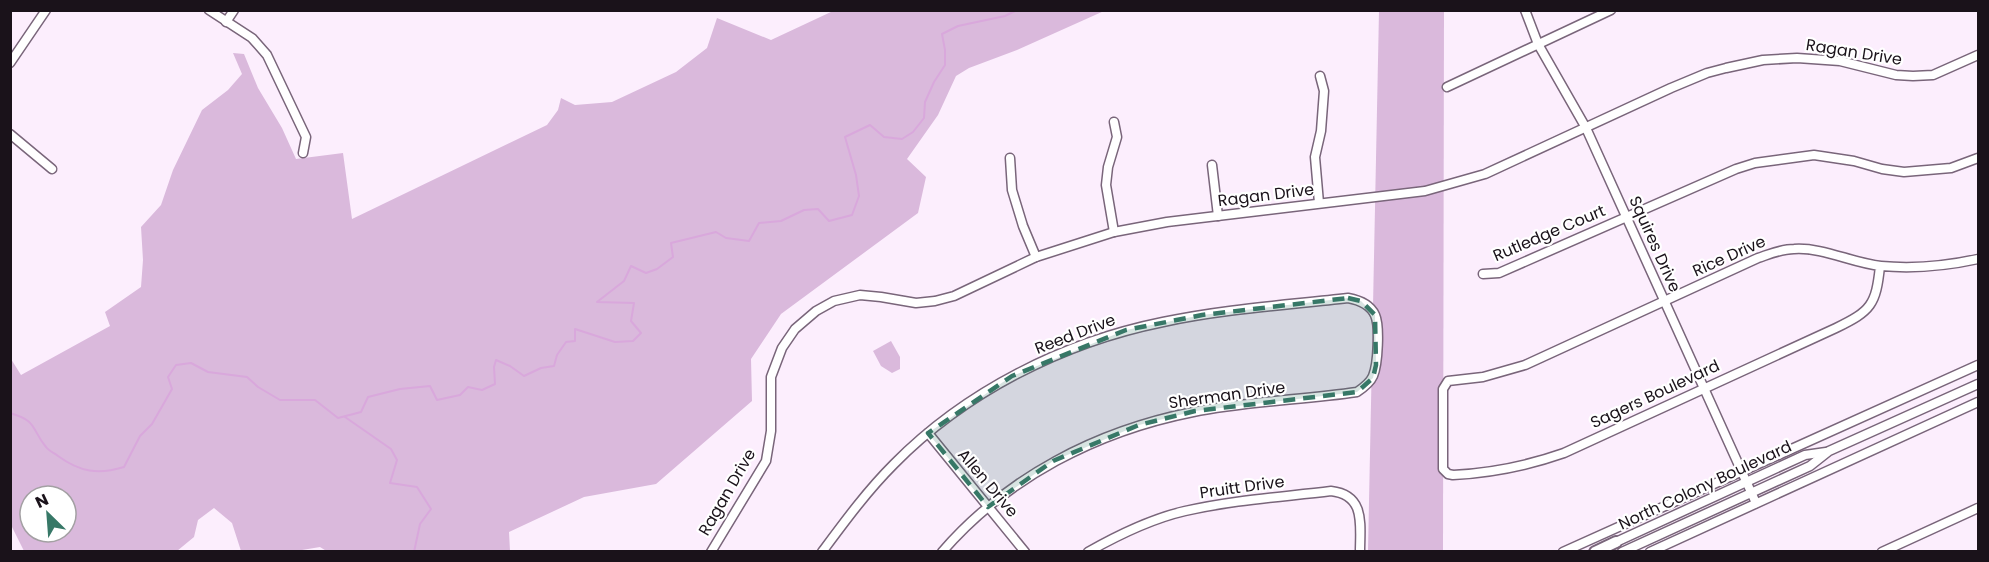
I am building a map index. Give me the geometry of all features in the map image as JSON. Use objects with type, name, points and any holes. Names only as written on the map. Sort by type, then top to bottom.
[{"type":"main road","name":"North Colony Boulevard","points":[[1595,552],[1618,549]]},
{"type":"street","points":[[10,63],[46,10]]},
{"type":"street","points":[[209,10],[252,38],[267,55],[306,137],[303,153]]},
{"type":"street","points":[[226,22],[234,10]]},
{"type":"street","name":"Squires Drive","points":[[1525,10],[1538,44],[1586,128],[1756,503]]},
{"type":"street","points":[[1447,87],[1611,10]]},
{"type":"street","name":"Ragan Drive","points":[[711,552],[766,461],[771,431],[771,377],[782,348],[795,329],[816,311],[834,301],[849,296],[881,297],[915,303],[935,301],[954,296],[1036,257],[1114,232],[1167,222],[1425,191],[1457,183],[1485,174],[1707,73],[1762,60],[1821,59],[1860,65],[1896,75],[1913,76],[1933,75],[1978,55]]},
{"type":"street","points":[[1319,203],[1315,157],[1321,131],[1324,91],[1320,76]]},
{"type":"street","points":[[1114,122],[1117,137],[1108,166],[1106,185],[1114,232]]},
{"type":"street","points":[[10,134],[52,169]]},
{"type":"street","name":"Rutledge Court","points":[[1483,274],[1499,273],[1626,216],[1755,163],[1814,155],[1854,161],[1882,169],[1914,171],[1951,168],[1978,158]]},
{"type":"street","points":[[1010,158],[1012,190],[1036,257]]},
{"type":"street","points":[[1212,165],[1218,216]]},
{"type":"street","name":"Rice Drive","points":[[1442,428],[1443,389],[1448,381],[1483,378],[1525,365],[1778,251],[1795,248],[1812,250],[1880,266],[1924,267],[1978,259]]},
{"type":"street","name":"Sagers Boulevard","points":[[1442,428],[1443,469],[1448,474],[1481,474],[1519,467],[1564,453],[1852,320],[1871,307],[1878,286],[1880,266]]},
{"type":"street","name":"Reed Drive","points":[[822,552],[861,501],[895,463],[928,434],[972,401],[1012,376],[1085,344],[1126,330],[1164,321],[1348,298],[1361,301],[1375,315],[1377,343]]},
{"type":"street","name":"Sherman Drive","points":[[942,552],[988,507],[1020,481],[1053,461],[1098,440],[1139,425],[1195,411],[1357,392],[1373,378],[1377,343]]},
{"type":"street","points":[[1563,552],[1978,365]]},
{"type":"street","name":"North Colony Boulevard","points":[[1618,549],[1642,548],[1810,466],[1829,451],[1978,384]]},
{"type":"street","points":[[1650,552],[1978,402]]},
{"type":"street","name":"Allen Drive","points":[[928,434],[1025,552]]},
{"type":"street","name":"North Colony Boulevard","points":[[1618,549],[1746,482],[1805,455],[1829,451]]},
{"type":"street","name":"Pruitt Drive","points":[[1088,552],[1120,534],[1184,511],[1225,503],[1331,491],[1348,496],[1358,508],[1360,552]]},
{"type":"street","points":[[1882,552],[1978,508]]},
{"type":"highlighted area","points":[[1348,298],[1361,301],[1375,315],[1376,365],[1373,378],[1357,392],[1195,411],[1139,425],[1053,461],[988,507],[928,433],[1012,376],[1126,330],[1202,315]]},
{"type":"shaded area","points":[[833,11],[1104,11],[1017,50],[969,68],[956,76],[938,115],[907,159],[926,177],[918,213],[781,314],[751,359],[752,401],[656,484],[584,497],[509,532],[510,551],[328,552],[320,547],[296,551],[241,551],[232,523],[214,508],[198,520],[194,537],[177,551],[24,551],[20,544],[78,544],[78,484],[18,484],[18,539],[11,525],[11,359],[21,375],[110,326],[105,312],[141,287],[143,260],[141,227],[161,205],[173,170],[202,110],[228,90],[242,74],[233,53],[244,54],[258,88],[282,128],[296,159],[343,153],[352,219],[547,125],[558,110],[561,98],[575,105],[612,102],[676,72],[707,48],[717,18],[771,40]]},
{"type":"shaded area","points":[[1379,11],[1444,11],[1443,551],[1368,552]]},
{"type":"shaded area","points":[[891,341],[900,357],[900,369],[892,373],[881,366],[873,351]]},
{"type":"waterway","points":[[10,413],[30,423],[47,448],[74,466],[106,471],[124,467],[140,436],[152,424],[172,389],[168,377],[176,365],[191,363],[208,372],[247,377],[258,387],[280,400],[315,400],[338,418],[361,412],[368,397],[400,389],[430,386],[437,400],[460,395],[468,387],[482,390],[495,384],[496,360],[524,376],[541,368],[554,366],[557,355],[566,342],[575,341],[575,329],[615,342],[633,341],[641,333],[631,321],[634,303],[597,302],[624,281],[631,266],[646,273],[657,269],[673,257],[671,243],[716,232],[726,238],[749,241],[759,223],[781,221],[804,210],[818,209],[829,221],[852,215],[859,196],[856,175],[845,137],[870,125],[884,137],[902,139],[913,132],[924,118],[925,102],[945,65],[942,34],[958,26],[1005,16],[1017,10]]},
{"type":"waterway","points":[[345,417],[391,449],[397,460],[390,483],[417,487],[431,509],[420,524],[414,552]]}]
